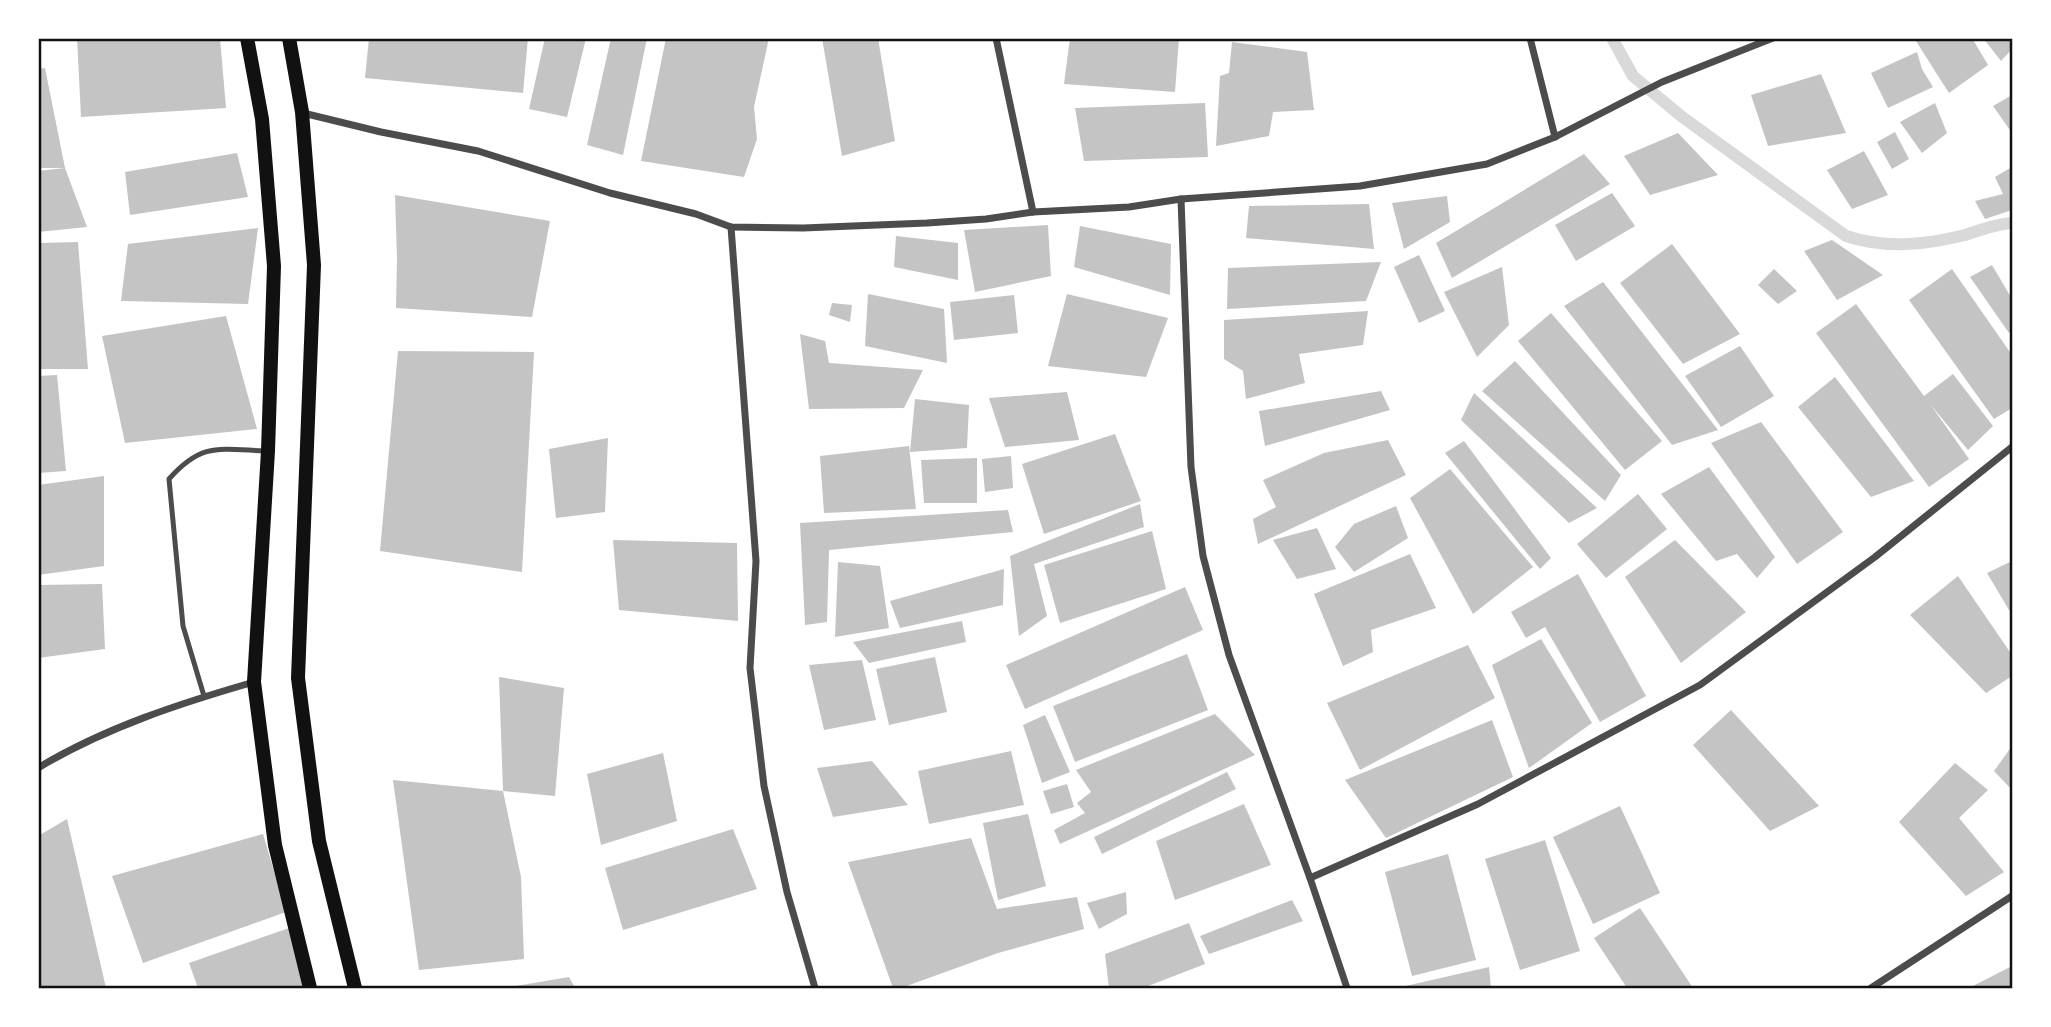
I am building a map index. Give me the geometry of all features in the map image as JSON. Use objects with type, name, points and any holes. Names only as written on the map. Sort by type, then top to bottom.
[{"type":"main road","points":[[247,38],[262,118],[274,266],[268,451],[254,682],[275,845],[310,989]]},
{"type":"main road","points":[[289,38],[302,113],[314,265],[298,678],[319,841],[355,989]]},
{"type":"street","points":[[996,38],[1033,212]]},
{"type":"street","points":[[1530,38],[1555,136]]},
{"type":"street","points":[[302,113],[478,151],[610,193],[695,214],[731,228],[803,229],[927,223],[986,219],[1033,212],[1129,207],[1181,199],[1360,186],[1487,164],[1555,136],[1662,82],[1773,38]]},
{"type":"street","points":[[1181,199],[1191,467],[1203,556],[1228,654],[1310,878],[1347,989]]},
{"type":"street","points":[[731,228],[756,561],[750,668],[764,786],[787,892],[815,989]]},
{"type":"street","points":[[1310,878],[1478,804],[1700,685],[1875,557],[2012,447]]},
{"type":"street","points":[[38,768],[117,729],[204,696],[254,682]]},
{"type":"street","points":[[1871,989],[2012,896]]},
{"type":"lane","points":[[204,696],[183,626],[169,479],[186,460],[211,449],[268,451]]},
{"type":"building","points":[[77,38],[220,38],[226,108],[81,117]]},
{"type":"building","points":[[369,38],[528,38],[523,93],[365,78]]},
{"type":"building","points":[[545,38],[586,38],[567,117],[529,109]]},
{"type":"building","points":[[611,38],[647,38],[623,155],[587,145]]},
{"type":"building","points":[[666,38],[769,38],[754,107],[757,139],[744,177],[641,161]]},
{"type":"building","points":[[822,38],[878,38],[895,141],[842,156]]},
{"type":"building","points":[[1070,38],[1179,38],[1175,92],[1064,84]]},
{"type":"building","points":[[1914,38],[1972,38],[1988,65],[1949,93]]},
{"type":"building","points":[[1983,38],[2012,38],[2012,49],[2001,61]]},
{"type":"building","points":[[1232,42],[1307,52],[1314,110],[1273,112],[1269,136],[1216,146],[1220,76],[1229,73]]},
{"type":"building","points":[[1917,52],[1922,69],[1933,87],[1888,108],[1871,73]]},
{"type":"building","points":[[45,68],[65,168],[38,168],[38,69]]},
{"type":"building","points":[[1821,74],[1846,133],[1768,146],[1751,95]]},
{"type":"building","points":[[2012,95],[2012,133],[1993,106]]},
{"type":"building","points":[[1205,103],[1208,157],[1084,161],[1075,108]]},
{"type":"building","points":[[1935,103],[1947,133],[1922,153],[1900,122]]},
{"type":"building","points":[[1895,132],[1909,159],[1892,169],[1877,142]]},
{"type":"building","points":[[1678,133],[1718,175],[1650,195],[1624,156]]},
{"type":"building","points":[[1864,151],[1888,195],[1852,209],[1827,170]]},
{"type":"building","points":[[237,153],[248,197],[130,215],[125,172]]},
{"type":"building","points":[[1584,154],[1610,184],[1452,278],[1436,243]]},
{"type":"building","points":[[2012,167],[2012,210],[1985,219],[1975,201],[2003,194],[1995,177]]},
{"type":"building","points":[[65,168],[87,227],[38,232],[38,171]]},
{"type":"building","points":[[1612,193],[1635,226],[1576,261],[1555,225]]},
{"type":"building","points":[[395,195],[550,221],[532,317],[396,308]]},
{"type":"building","points":[[1447,196],[1450,222],[1404,249],[1392,203]]},
{"type":"building","points":[[1369,204],[1374,249],[1246,238],[1249,206]]},
{"type":"building","points":[[1048,225],[1051,276],[975,292],[964,230]]},
{"type":"building","points":[[1080,226],[1171,244],[1170,295],[1074,267]]},
{"type":"building","points":[[258,228],[248,304],[121,301],[128,244]]},
{"type":"building","points":[[896,236],[958,243],[958,280],[894,267]]},
{"type":"building","points":[[1832,240],[1883,275],[1837,300],[1804,251]]},
{"type":"building","points":[[78,242],[88,369],[38,369],[38,243]]},
{"type":"building","points":[[1672,244],[1740,334],[1683,364],[1620,283]]},
{"type":"building","points":[[1419,255],[1445,311],[1419,323],[1394,267]]},
{"type":"building","points":[[1381,262],[1366,301],[1227,309],[1228,268]]},
{"type":"building","points":[[1992,265],[2012,299],[2012,330],[2009,333],[1970,277]]},
{"type":"building","points":[[1502,267],[1509,325],[1477,357],[1444,292]]},
{"type":"building","points":[[1774,269],[1797,291],[1778,304],[1758,285]]},
{"type":"building","points":[[1952,269],[2012,355],[2012,408],[1994,419],[1909,300]]},
{"type":"building","points":[[1603,282],[1718,430],[1672,445],[1564,306]]},
{"type":"building","points":[[868,294],[944,309],[947,363],[865,346]]},
{"type":"building","points":[[1067,294],[1168,318],[1146,377],[1048,366]]},
{"type":"building","points":[[1014,295],[1018,333],[954,340],[950,302]]},
{"type":"building","points":[[832,303],[852,305],[850,322],[829,315]]},
{"type":"building","points":[[1856,304],[1924,396],[1953,374],[1993,426],[1968,450],[1930,404],[1969,459],[1929,487],[1816,333]]},
{"type":"building","points":[[1368,311],[1363,345],[1299,354],[1305,383],[1246,399],[1243,371],[1224,359],[1224,320]]},
{"type":"building","points":[[1551,313],[1662,441],[1625,470],[1518,341]]},
{"type":"building","points":[[226,316],[257,429],[125,443],[102,336]]},
{"type":"building","points":[[800,334],[825,341],[829,363],[923,370],[904,408],[809,409]]},
{"type":"building","points":[[1740,346],[1774,396],[1721,427],[1685,376]]},
{"type":"building","points":[[398,351],[534,352],[522,572],[380,551]]},
{"type":"building","points":[[1515,361],[1621,475],[1605,501],[1482,391]]},
{"type":"building","points":[[57,375],[66,471],[38,473],[38,376]]},
{"type":"building","points":[[1835,377],[1914,481],[1871,497],[1798,407]]},
{"type":"building","points":[[1381,391],[1390,410],[1265,446],[1259,411]]},
{"type":"building","points":[[1067,392],[1079,440],[1005,447],[989,398]]},
{"type":"building","points":[[1474,393],[1597,508],[1569,523],[1461,420]]},
{"type":"building","points":[[915,399],[969,405],[967,448],[910,452]]},
{"type":"building","points":[[1761,422],[1843,532],[1797,564],[1711,443]]},
{"type":"building","points":[[1115,434],[1141,501],[1044,534],[1022,464]]},
{"type":"building","points":[[608,438],[605,512],[556,518],[549,449]]},
{"type":"building","points":[[1388,440],[1406,475],[1258,544],[1253,519],[1276,507],[1263,480],[1324,453]]},
{"type":"building","points":[[1464,441],[1551,558],[1540,569],[1445,453]]},
{"type":"building","points":[[909,446],[916,509],[824,513],[820,456]]},
{"type":"building","points":[[1011,456],[1013,488],[985,492],[982,459]]},
{"type":"building","points":[[977,458],[977,503],[924,503],[921,460]]},
{"type":"building","points":[[1709,467],[1775,557],[1757,578],[1737,554],[1716,561],[1661,494]]},
{"type":"building","points":[[1450,469],[1533,567],[1473,614],[1410,498]]},
{"type":"building","points":[[104,476],[104,566],[38,575],[38,485]]},
{"type":"building","points":[[1638,494],[1667,529],[1606,578],[1577,544]]},
{"type":"building","points":[[1140,504],[1144,527],[1034,564],[1047,616],[1019,636],[1010,556]]},
{"type":"building","points":[[1396,506],[1408,538],[1354,572],[1335,547],[1354,524]]},
{"type":"building","points":[[1008,510],[1013,532],[829,550],[827,622],[805,625],[800,523]]},
{"type":"building","points":[[1317,528],[1336,569],[1297,579],[1273,540]]},
{"type":"building","points":[[1152,531],[1166,589],[1060,623],[1044,565]]},
{"type":"building","points":[[613,540],[737,543],[738,621],[619,610]]},
{"type":"building","points":[[1675,540],[1746,612],[1681,663],[1625,577]]},
{"type":"building","points":[[1410,554],[1436,608],[1371,630],[1373,652],[1343,666],[1314,594]]},
{"type":"building","points":[[2012,561],[2012,615],[1987,573]]},
{"type":"building","points":[[838,562],[880,566],[889,628],[835,637]]},
{"type":"building","points":[[1004,569],[1003,605],[900,628],[890,601]]},
{"type":"building","points":[[1578,574],[1646,696],[1600,722],[1545,627],[1526,638],[1511,612]]},
{"type":"building","points":[[1958,576],[2012,655],[2012,676],[1986,693],[1910,615]]},
{"type":"building","points":[[102,584],[105,649],[38,658],[38,585]]},
{"type":"building","points":[[1185,587],[1203,630],[1025,709],[1006,665]]},
{"type":"building","points":[[962,621],[966,642],[869,663],[853,642]]},
{"type":"building","points":[[1541,639],[1592,723],[1529,768],[1492,665]]},
{"type":"building","points":[[1468,645],[1495,698],[1360,770],[1327,703]]},
{"type":"building","points":[[1187,654],[1208,710],[1075,762],[1053,706]]},
{"type":"building","points":[[935,657],[947,712],[889,725],[876,669]]},
{"type":"building","points":[[862,660],[876,720],[824,730],[809,665]]},
{"type":"building","points":[[499,677],[564,688],[555,796],[503,791]]},
{"type":"building","points":[[1731,710],[1819,806],[1770,831],[1693,745]]},
{"type":"building","points":[[1215,714],[1255,755],[1060,844],[1054,830],[1085,813],[1077,803],[1091,792],[1076,770]]},
{"type":"building","points":[[1045,715],[1070,772],[1042,783],[1023,725]]},
{"type":"building","points":[[1492,720],[1513,777],[1386,838],[1345,780]]},
{"type":"building","points":[[2012,746],[2012,790],[1994,771]]},
{"type":"building","points":[[1011,751],[1024,805],[929,824],[918,771]]},
{"type":"building","points":[[663,753],[677,821],[601,845],[587,774]]},
{"type":"building","points":[[872,761],[908,805],[833,817],[817,768]]},
{"type":"building","points":[[1955,763],[1988,790],[1959,818],[2004,872],[1966,896],[1899,822]]},
{"type":"building","points":[[1227,772],[1236,789],[1102,854],[1094,837]]},
{"type":"building","points":[[393,780],[503,791],[521,877],[524,959],[419,970]]},
{"type":"building","points":[[1067,784],[1074,807],[1051,814],[1043,791]]},
{"type":"building","points":[[1244,804],[1271,865],[1175,900],[1156,841]]},
{"type":"building","points":[[1620,806],[1660,893],[1593,924],[1553,837]]},
{"type":"building","points":[[1028,814],[1046,886],[998,900],[983,823]]},
{"type":"building","points":[[67,819],[106,988],[38,988],[38,836]]},
{"type":"building","points":[[733,829],[757,889],[623,930],[605,868]]},
{"type":"building","points":[[263,834],[286,912],[143,963],[112,876]]},
{"type":"building","points":[[971,838],[997,909],[1077,897],[1084,929],[998,953],[901,988],[893,988],[848,862]]},
{"type":"building","points":[[1545,840],[1580,951],[1520,970],[1485,859]]},
{"type":"building","points":[[1448,854],[1476,960],[1412,976],[1385,872]]},
{"type":"building","points":[[1126,892],[1127,914],[1099,929],[1087,903]]},
{"type":"building","points":[[1292,900],[1303,921],[1209,954],[1200,936]]},
{"type":"building","points":[[1640,908],[1693,988],[1627,988],[1594,938]]},
{"type":"building","points":[[1189,923],[1205,964],[1143,988],[1109,988],[1105,954]]},
{"type":"building","points":[[289,928],[303,988],[198,988],[189,963]]},
{"type":"building","points":[[2012,966],[2012,988],[1969,988]]},
{"type":"building","points":[[1489,967],[1491,988],[1401,988],[1401,987]]},
{"type":"building","points":[[569,977],[575,988],[510,988],[510,987]]},
{"type":"waterway","points":[[1612,38],[1633,76],[1681,116],[1846,236],[1875,243],[1920,243],[2012,223]]}]
